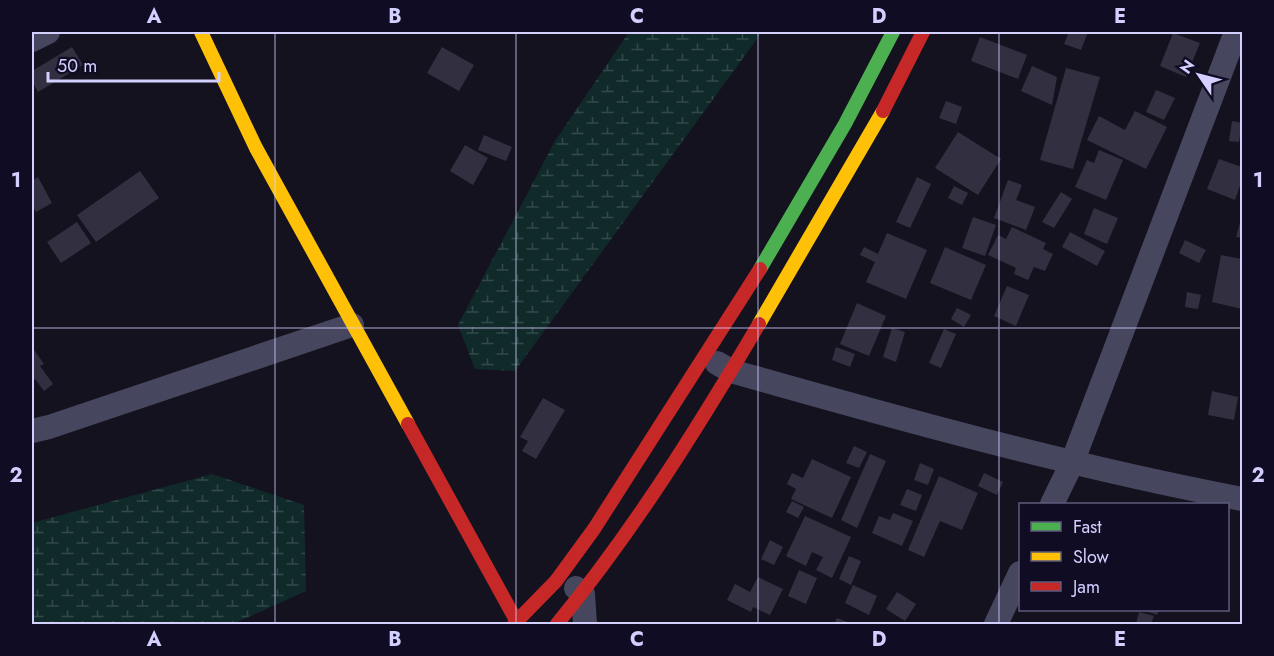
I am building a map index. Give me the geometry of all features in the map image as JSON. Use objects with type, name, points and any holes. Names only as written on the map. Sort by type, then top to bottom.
[{"type":"street","points":[[32,40],[48,32]]},
{"type":"street","points":[[201,32],[256,148],[320,261],[352,325],[452,501],[515,623],[560,575],[625,483],[706,357],[816,178],[858,103],[892,32]]},
{"type":"street","points":[[557,624],[583,594],[702,421],[880,118],[923,32]]},
{"type":"street","points":[[1052,503],[1072,463],[1236,32]]},
{"type":"street","points":[[32,431],[352,325]]},
{"type":"street","points":[[706,357],[731,371],[893,417],[1072,463],[1242,499]]},
{"type":"street","points":[[560,575],[583,594],[585,624]]},
{"type":"street","points":[[996,624],[1019,575]]},
{"type":"green space","points":[[629,32],[762,32],[515,371],[475,369],[458,325],[555,141]]},
{"type":"green space","points":[[212,474],[304,505],[306,591],[233,624],[32,624],[32,523]]},
{"type":"building","points":[[1069,32],[1088,32],[1081,50],[1064,44]]},
{"type":"building","points":[[1173,33],[1200,43],[1186,77],[1160,66]]},
{"type":"building","points":[[980,37],[1027,55],[1018,79],[971,61]]},
{"type":"building","points":[[72,47],[83,65],[38,92],[32,81],[32,71]]},
{"type":"building","points":[[442,47],[474,65],[459,91],[427,73]]},
{"type":"building","points":[[1032,66],[1057,77],[1052,105],[1021,91]]},
{"type":"building","points":[[1066,68],[1100,77],[1073,169],[1040,160]]},
{"type":"building","points":[[1156,90],[1175,98],[1164,120],[1146,112]]},
{"type":"building","points":[[946,101],[962,107],[956,124],[939,118]]},
{"type":"building","points":[[1135,111],[1167,127],[1146,169],[1087,140],[1099,116],[1125,130]]},
{"type":"building","points":[[1232,121],[1242,123],[1239,142],[1229,141]]},
{"type":"building","points":[[958,132],[1001,159],[978,195],[935,168]]},
{"type":"building","points":[[484,135],[512,147],[506,161],[478,150]]},
{"type":"building","points":[[465,145],[488,158],[473,185],[450,171]]},
{"type":"building","points":[[1099,150],[1123,160],[1106,200],[1075,187],[1087,160],[1094,163]]},
{"type":"building","points":[[1219,159],[1242,167],[1242,180],[1235,200],[1207,189]]},
{"type":"building","points":[[140,171],[159,198],[96,242],[77,215]]},
{"type":"building","points":[[38,177],[52,203],[36,212],[32,205],[32,181]]},
{"type":"building","points":[[917,177],[931,184],[910,228],[896,222]]},
{"type":"building","points":[[1008,180],[1022,185],[1016,200],[1035,207],[1026,230],[994,218]]},
{"type":"building","points":[[954,186],[968,193],[962,205],[948,198]]},
{"type":"building","points":[[1061,192],[1072,199],[1054,228],[1042,222]]},
{"type":"building","points":[[1094,208],[1118,218],[1107,244],[1084,234]]},
{"type":"building","points":[[1242,215],[1242,238],[1236,237]]},
{"type":"building","points":[[973,217],[996,225],[985,256],[962,248]]},
{"type":"building","points":[[77,222],[91,243],[61,263],[47,242]]},
{"type":"building","points":[[1012,227],[1046,243],[1043,249],[1053,254],[1045,271],[1034,267],[1028,280],[1014,274],[1016,268],[988,255],[998,235],[1006,239]]},
{"type":"building","points":[[1070,232],[1105,251],[1097,266],[1062,247]]},
{"type":"building","points":[[887,233],[927,250],[906,299],[866,282],[875,262],[860,255],[864,247],[878,254]]},
{"type":"building","points":[[1185,240],[1206,250],[1199,263],[1179,253]]},
{"type":"building","points":[[945,247],[986,265],[971,300],[930,283]]},
{"type":"building","points":[[1221,255],[1242,259],[1242,309],[1212,302]]},
{"type":"building","points":[[1007,286],[1029,295],[1016,326],[994,316]]},
{"type":"building","points":[[1187,292],[1201,295],[1198,309],[1185,307]]},
{"type":"building","points":[[857,303],[886,316],[869,356],[840,344]]},
{"type":"building","points":[[957,308],[971,315],[964,327],[951,319]]},
{"type":"building","points":[[892,328],[905,332],[896,362],[883,357]]},
{"type":"building","points":[[944,329],[956,334],[941,368],[929,363]]},
{"type":"building","points":[[32,347],[44,364],[40,366],[53,384],[44,391],[35,379],[32,382]]},
{"type":"building","points":[[836,347],[855,354],[850,367],[832,360]]},
{"type":"building","points":[[1212,391],[1238,397],[1234,420],[1208,415]]},
{"type":"building","points":[[543,398],[565,410],[536,459],[522,451],[528,441],[520,437]]},
{"type":"building","points":[[854,446],[867,452],[859,468],[846,463]]},
{"type":"building","points":[[870,454],[886,461],[857,528],[841,520]]},
{"type":"building","points":[[812,459],[851,477],[832,518],[791,499],[796,489],[787,484],[792,473],[803,478]]},
{"type":"building","points":[[920,463],[934,469],[928,485],[914,480]]},
{"type":"building","points":[[984,473],[1003,482],[997,495],[978,486]]},
{"type":"building","points":[[939,476],[978,493],[962,530],[940,521],[924,557],[908,550]]},
{"type":"building","points":[[907,489],[922,495],[916,511],[900,505]]},
{"type":"building","points":[[792,501],[804,507],[798,518],[786,512]]},
{"type":"building","points":[[893,513],[913,521],[902,546],[872,533],[879,516],[890,520]]},
{"type":"building","points":[[805,516],[851,537],[832,578],[816,570],[823,557],[812,552],[806,566],[786,556]]},
{"type":"building","points":[[770,540],[783,547],[774,565],[761,559]]},
{"type":"building","points":[[849,556],[861,561],[851,585],[839,579]]},
{"type":"building","points":[[799,570],[817,578],[806,604],[788,596]]},
{"type":"building","points":[[758,577],[783,589],[770,615],[753,607],[751,612],[727,600],[735,584],[750,592]]},
{"type":"building","points":[[853,585],[877,596],[869,615],[845,603]]},
{"type":"building","points":[[897,592],[916,604],[905,621],[886,609]]},
{"type":"building","points":[[1146,611],[1159,611],[1157,615]]},
{"type":"building","points":[[1139,612],[1154,616],[1151,624],[1136,624]]},
{"type":"building","points":[[837,618],[853,624],[834,624]]},
{"type":"traffic: fast","points":[[760,269],[845,124],[893,32]]},
{"type":"traffic: slow","points":[[201,32],[256,148],[408,424]]},
{"type":"traffic: slow","points":[[759,324],[883,111]]},
{"type":"traffic: jam","points":[[883,111],[923,32]]},
{"type":"traffic: jam","points":[[514,624],[556,581],[594,529],[760,269]]},
{"type":"traffic: jam","points":[[557,624],[612,552],[664,478],[759,324]]},
{"type":"traffic: jam","points":[[408,424],[517,622]]}]
